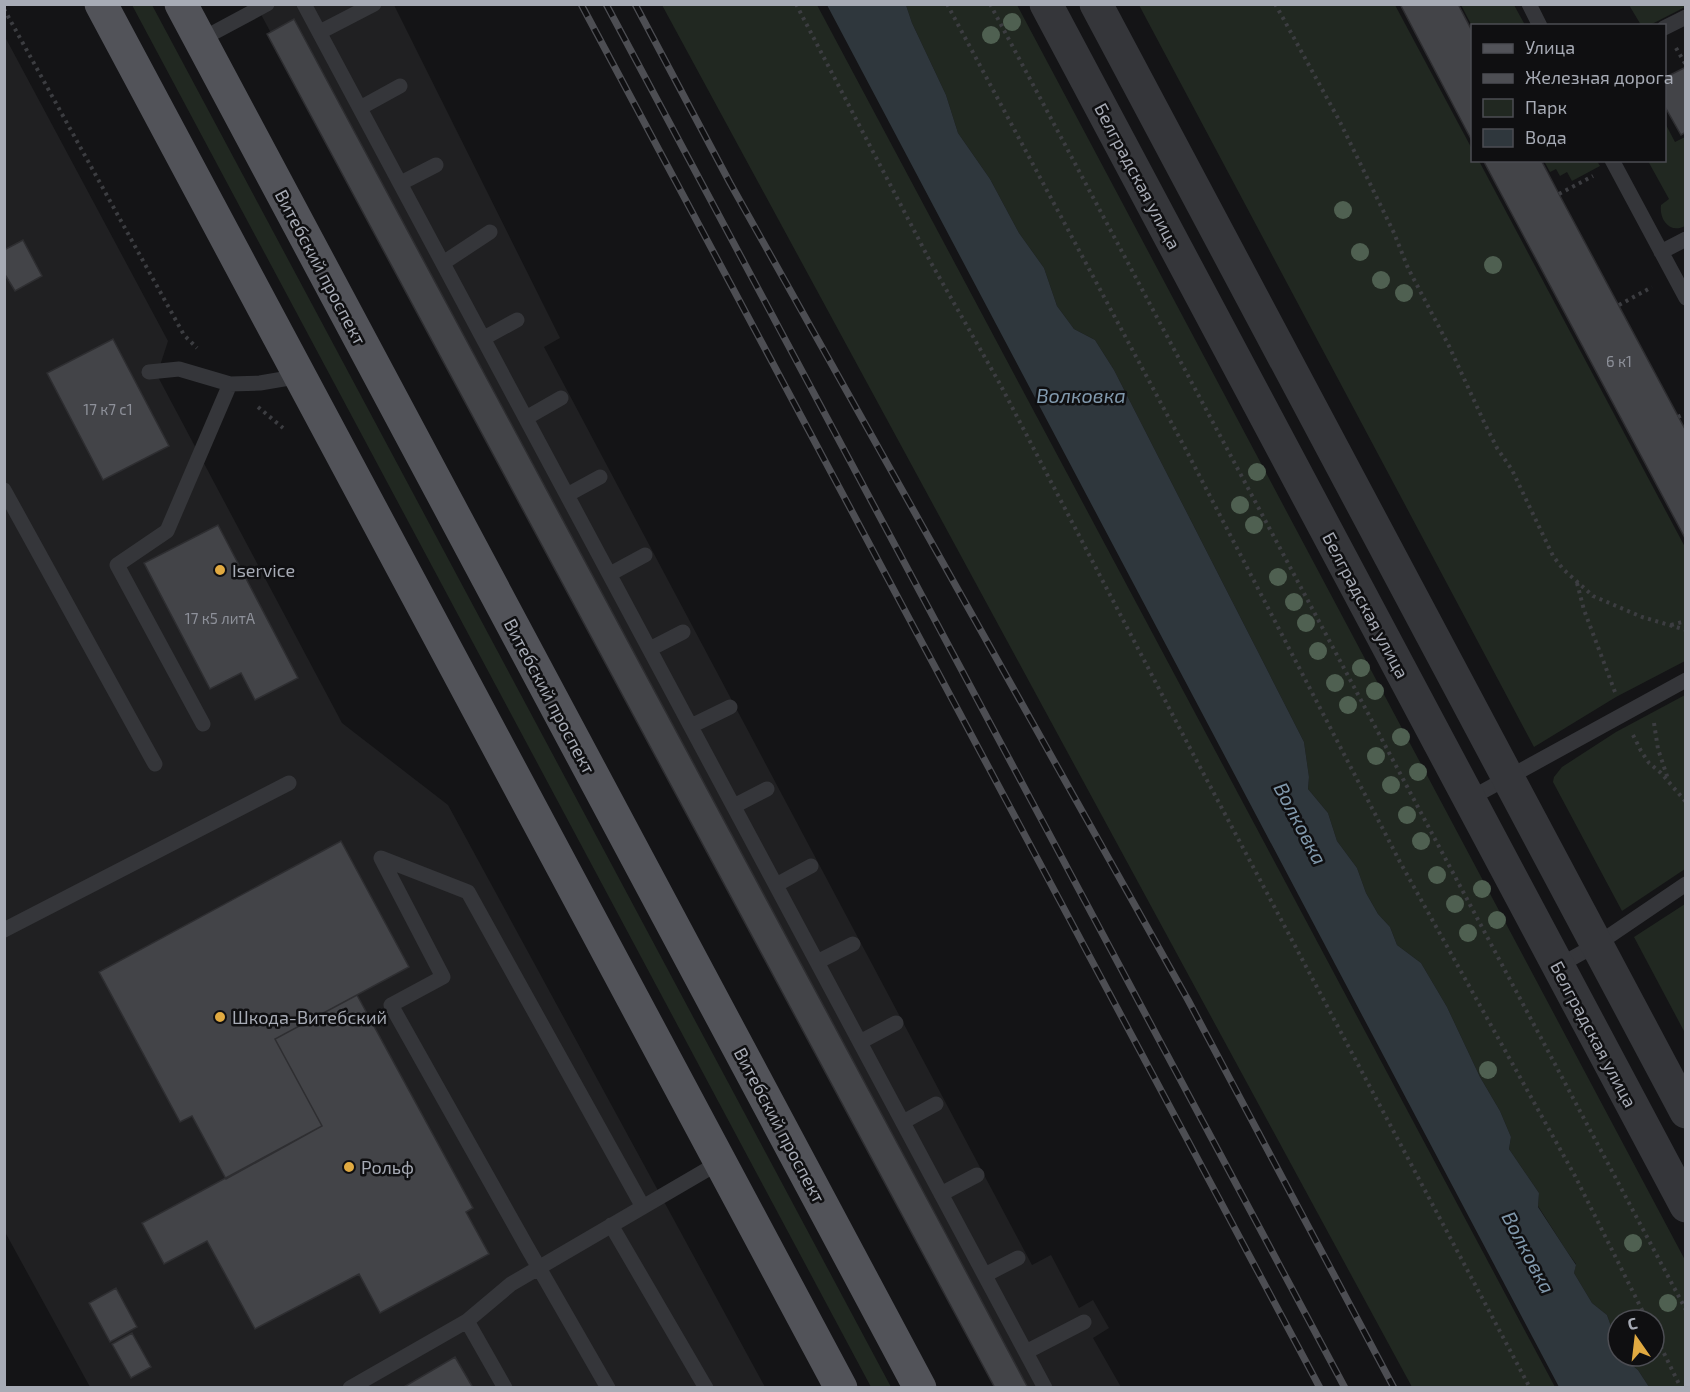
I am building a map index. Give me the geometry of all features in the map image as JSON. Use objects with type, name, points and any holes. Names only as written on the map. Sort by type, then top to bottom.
[{"type":"main road","points":[[101,4],[841,1388]]},
{"type":"main road","name":"Витебский проспект","points":[[181,4],[920,1388]]},
{"type":"street","name":"Белградская улица","points":[[1047,4],[1686,1206]]},
{"type":"street","points":[[1096,4],[1686,1112]]},
{"type":"lane","points":[[200,40],[267,4]]},
{"type":"lane","points":[[304,4],[1045,1388]]},
{"type":"lane","points":[[320,32],[374,4]]},
{"type":"lane","points":[[1529,4],[1539,24]]},
{"type":"lane","points":[[1666,27],[1686,17]]},
{"type":"lane","points":[[360,108],[400,86]]},
{"type":"lane","points":[[1613,163],[1686,298]]},
{"type":"lane","points":[[401,183],[436,165]]},
{"type":"lane","points":[[443,262],[490,232]]},
{"type":"lane","points":[[1660,252],[1686,239]]},
{"type":"lane","points":[[484,338],[517,320]]},
{"type":"lane","points":[[149,372],[179,369],[230,384],[260,383],[301,376]]},
{"type":"lane","points":[[203,724],[117,565],[167,531],[230,384]]},
{"type":"lane","points":[[526,418],[561,398]]},
{"type":"lane","points":[[567,495],[600,477]]},
{"type":"lane","points":[[4,490],[155,764]]},
{"type":"lane","points":[[610,574],[645,555]]},
{"type":"lane","points":[[650,650],[683,632]]},
{"type":"lane","points":[[1469,799],[1686,680]]},
{"type":"lane","points":[[691,726],[730,707]]},
{"type":"lane","points":[[4,930],[289,783]]},
{"type":"lane","points":[[734,806],[767,789]]},
{"type":"lane","points":[[608,1388],[391,1005],[443,977],[381,858],[468,892],[643,1207]]},
{"type":"lane","points":[[776,885],[811,866]]},
{"type":"lane","points":[[1558,966],[1596,945],[1686,884]]},
{"type":"lane","points":[[817,962],[853,944]]},
{"type":"lane","points":[[860,1042],[896,1023]]},
{"type":"lane","points":[[903,1122],[936,1104]]},
{"type":"lane","points":[[350,1388],[467,1321],[511,1284],[720,1162]]},
{"type":"lane","points":[[941,1194],[977,1175]]},
{"type":"lane","points":[[611,1225],[706,1388]]},
{"type":"lane","points":[[985,1275],[1018,1258]]},
{"type":"lane","points":[[467,1321],[505,1388]]},
{"type":"lane","points":[[1026,1352],[1084,1322]]},
{"type":"path","points":[[796,4],[930,261],[1000,384],[1192,752],[1530,1388]]},
{"type":"path","points":[[947,4],[1185,448],[1400,862],[1575,1176],[1641,1308]]},
{"type":"path","points":[[990,4],[1686,1310]]},
{"type":"path","points":[[1275,4],[1339,120],[1394,233],[1408,268],[1449,346],[1497,448],[1512,470],[1553,556],[1563,569],[1593,596],[1642,617],[1686,630]]},
{"type":"path","points":[[4,9],[184,335],[230,384],[283,428]]},
{"type":"path","points":[[1559,194],[1613,163]]},
{"type":"path","points":[[1619,305],[1674,276]]},
{"type":"path","points":[[1678,417],[1686,413]]},
{"type":"path","points":[[1576,581],[1584,610],[1623,714],[1641,751],[1649,763],[1686,802]]},
{"type":"path","points":[[1670,625],[1686,621]]},
{"type":"path","points":[[1648,700],[1655,724],[1658,749],[1670,783]]},
{"type":"path","points":[[1666,1357],[1681,1388]]},
{"type":"shaded area","points":[[256,5],[394,5],[560,338],[544,347],[1032,1265],[1051,1255],[1079,1308],[1093,1300],[1109,1328],[1093,1338],[1121,1387],[994,1387]]},
{"type":"shaded area","points":[[4,35],[168,341],[157,375],[342,723],[448,805],[765,1387],[90,1387],[5,1232]]},
{"type":"green space","points":[[1685,4],[1685,7],[1652,24],[1640,24],[1629,5]]},
{"type":"green space","points":[[132,5],[152,5],[891,1387],[871,1387]]},
{"type":"green space","points":[[662,5],[817,5],[1555,1387],[1412,1387]]},
{"type":"green space","points":[[906,5],[1017,5],[1685,1260],[1685,1387],[1649,1387],[1636,1368],[1666,1368],[1666,1308],[1606,1308],[1606,1314],[1592,1303],[1574,1273],[1576,1264],[1538,1206],[1539,1193],[1509,1149],[1511,1137],[1500,1111],[1480,1077],[1447,1007],[1421,963],[1397,945],[1390,927],[1378,914],[1366,893],[1357,868],[1337,841],[1328,813],[1308,789],[1309,777],[1304,742],[1114,370],[1095,340],[1074,329],[1057,306],[1044,268],[1019,233],[990,179],[958,133],[946,95],[912,23]]},
{"type":"green space","points":[[1139,5],[1395,5],[1471,147],[1471,162],[1480,162],[1685,547],[1685,661],[1616,697],[1534,747]]},
{"type":"green space","points":[[1461,5],[1514,5],[1524,24],[1471,24]]},
{"type":"green space","points":[[1666,125],[1675,142],[1685,137],[1685,226],[1670,227],[1664,220],[1661,205],[1669,199],[1649,162],[1666,162]]},
{"type":"green space","points":[[1545,162],[1598,162],[1600,166],[1572,181],[1567,172],[1560,176],[1556,169],[1550,172]]},
{"type":"green space","points":[[1685,695],[1685,869],[1622,911],[1553,782],[1554,777],[1562,767],[1616,732]]},
{"type":"green space","points":[[1685,904],[1685,1033],[1634,937]]},
{"type":"water","name":"Волковка","points":[[827,5],[906,5],[912,23],[946,95],[958,133],[990,179],[1019,233],[1044,268],[1057,306],[1074,329],[1095,340],[1114,370],[1304,742],[1309,777],[1308,789],[1328,813],[1337,841],[1357,868],[1366,893],[1378,914],[1390,927],[1397,945],[1421,963],[1447,1007],[1480,1077],[1500,1111],[1511,1137],[1509,1149],[1539,1193],[1538,1207],[1576,1265],[1574,1273],[1592,1303],[1606,1314],[1606,1368],[1636,1368],[1649,1387],[1559,1387]]},
{"type":"building","points":[[1400,4],[1458,4],[1471,29],[1471,139]]},
{"type":"building","points":[[294,19],[1028,1388],[995,1388],[267,34]]},
{"type":"building","points":[[1686,67],[1686,132],[1681,135],[1666,109],[1666,77]]},
{"type":"building","points":[[1484,162],[1542,162],[1686,431],[1686,540]]},
{"type":"building","points":[[23,240],[42,276],[15,291],[4,273],[4,250]]},
{"type":"building","points":[[113,339],[169,446],[103,480],[47,373]]},
{"type":"building","points":[[218,525],[298,678],[255,700],[241,673],[210,689],[144,563]]},
{"type":"building","name":"Шкода-Витебский","points":[[341,841],[409,967],[275,1039],[322,1126],[226,1179],[192,1116],[180,1122],[99,972]]},
{"type":"building","name":"Рольф","points":[[357,995],[473,1208],[466,1212],[489,1254],[380,1313],[359,1274],[255,1329],[207,1241],[164,1264],[142,1223],[322,1126],[275,1039]]},
{"type":"building","points":[[116,1288],[137,1327],[110,1342],[89,1303]]},
{"type":"building","points":[[132,1333],[151,1367],[131,1378],[112,1344]]},
{"type":"building","points":[[455,1357],[472,1386],[469,1388],[402,1388]]},
{"type":"railway","points":[[581,4],[1320,1388]]},
{"type":"railway","points":[[606,4],[1345,1388]]},
{"type":"railway","points":[[635,4],[730,183],[1188,1000],[1394,1388]]},
{"type":"place","name":"Iservice","points":[[220,570]]},
{"type":"place","name":"Шкода-Витебский","points":[[220,1017]]},
{"type":"place","name":"Рольф","points":[[349,1167]]}]
